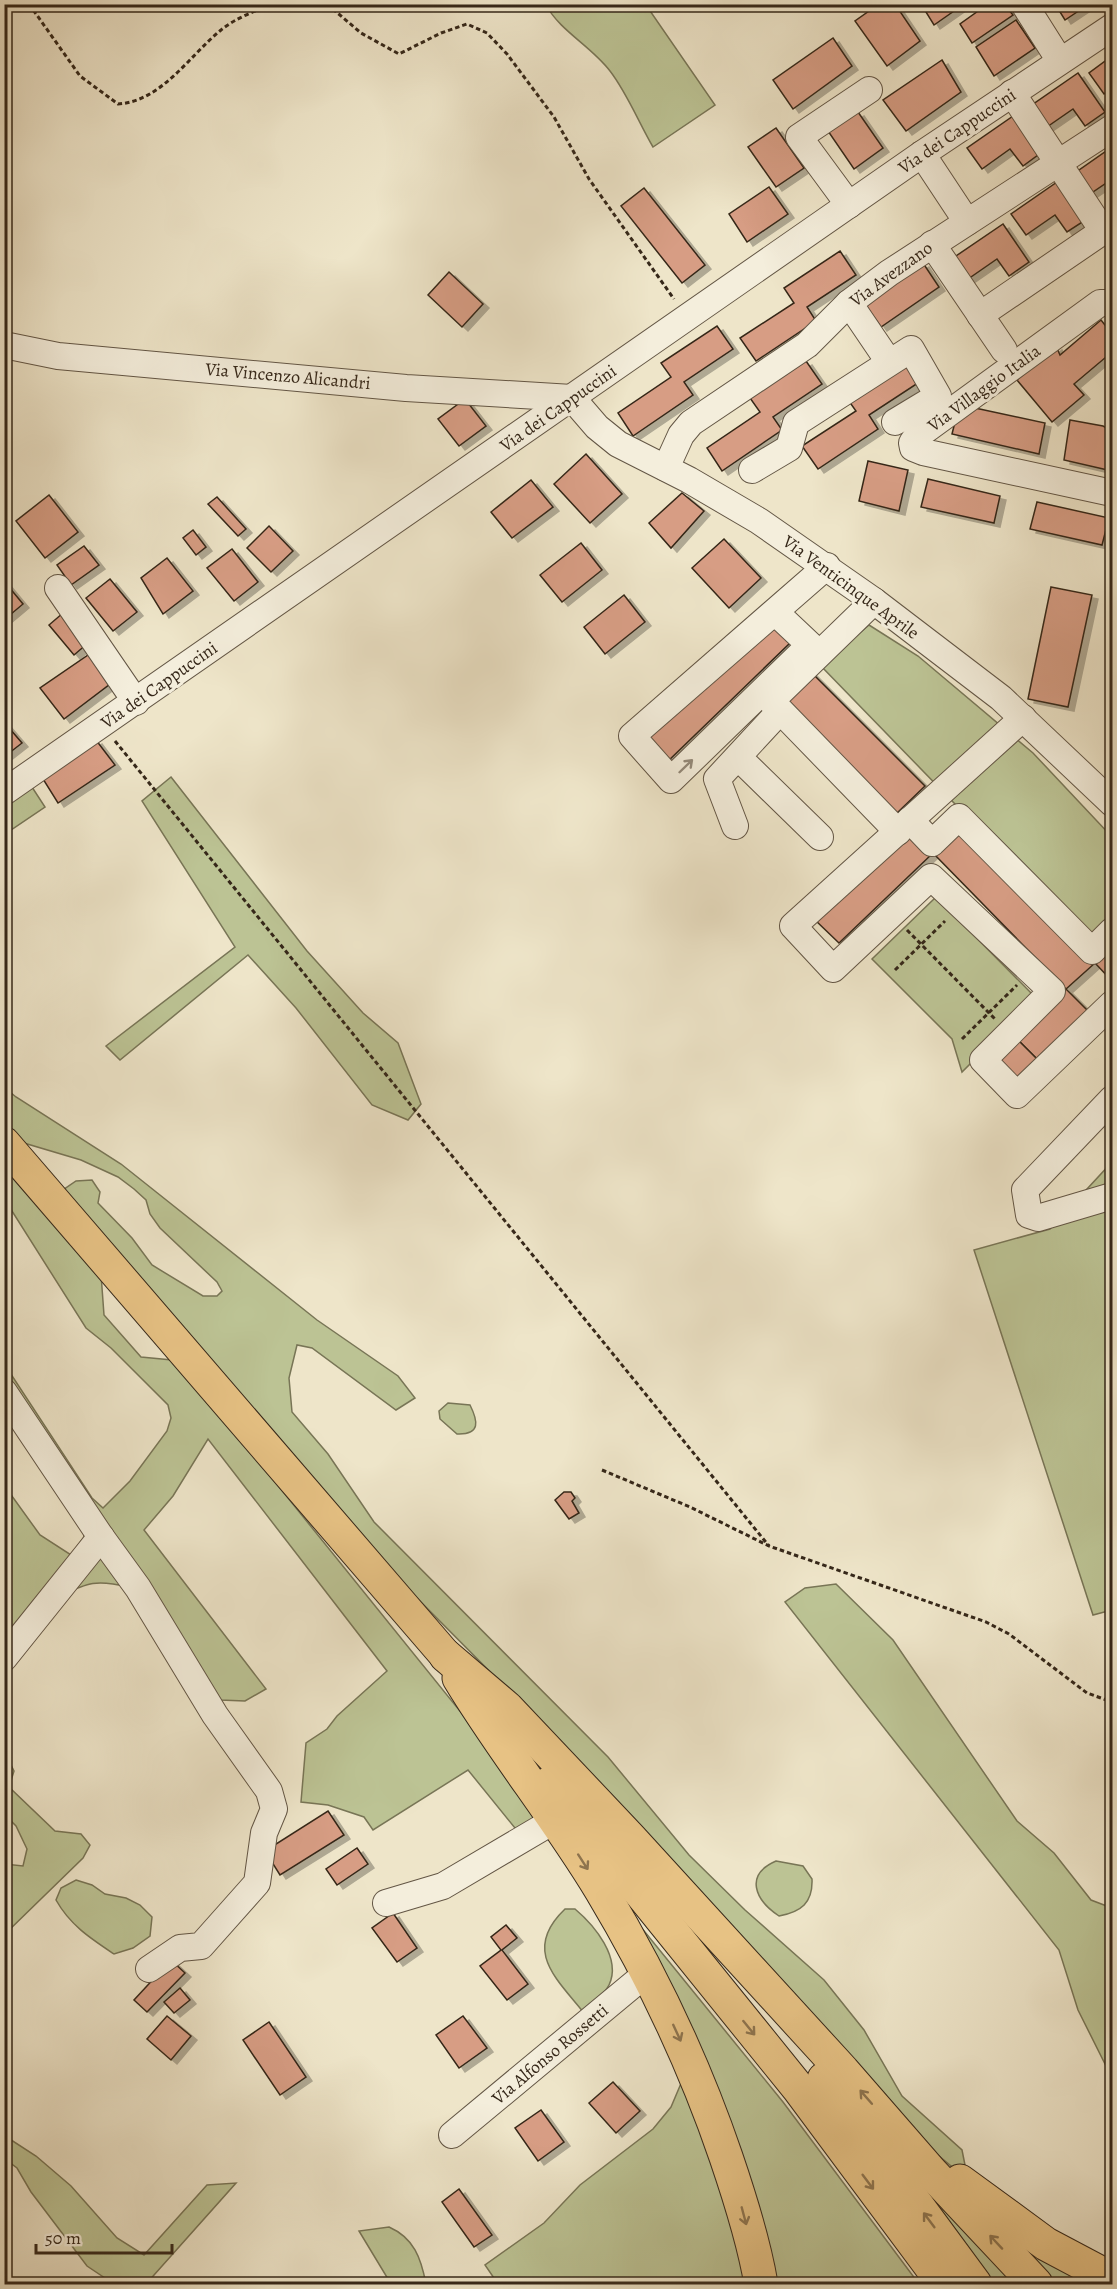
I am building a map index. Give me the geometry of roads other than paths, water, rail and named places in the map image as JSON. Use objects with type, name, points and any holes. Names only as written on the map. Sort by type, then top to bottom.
[{"type":"highway","points":[[446,1656],[505,1725],[799,2089],[944,2284]]},
{"type":"highway","points":[[446,1656],[484,1719],[601,1890],[647,1973],[704,2092],[736,2188],[760,2284]]},
{"type":"highway","points":[[446,1656],[514,1716],[713,1927],[931,2172],[1036,2284]]},
{"type":"highway","points":[[505,1725],[619,1844],[824,2078],[975,2284]]},
{"type":"highway","points":[[887,2121],[968,2187],[1046,2244],[1113,2279]]},
{"type":"main road","points":[[4,1143],[446,1656]]},
{"type":"street","points":[[1024,4],[1060,61]]},
{"type":"street","name":"Via dei Cappuccini","points":[[4,792],[922,154],[1113,27]]},
{"type":"street","points":[[849,205],[800,136],[869,90]]},
{"type":"street","points":[[980,315],[1108,228],[1057,164],[1012,93]]},
{"type":"street","name":"Via Avezzano","points":[[666,468],[681,435],[691,423],[807,345],[849,303],[932,244],[1113,128]]},
{"type":"street","points":[[922,154],[967,222]]},
{"type":"street","points":[[932,244],[1004,350]]},
{"type":"street","points":[[849,303],[889,362]]},
{"type":"street","name":"Via Villaggio Italia","points":[[1113,303],[1100,303],[916,437],[912,443],[914,448],[923,452],[1113,493]]},
{"type":"street","name":"Via Vincenzo Alicandri","points":[[4,345],[58,357],[406,387],[573,398]]},
{"type":"street","points":[[752,470],[789,448],[796,423],[911,350],[938,396],[895,422]]},
{"type":"street","name":"Via Venticinque Aprile","points":[[573,398],[597,427],[618,444],[666,468],[759,521],[827,566],[874,601],[1023,718],[1113,803]]},
{"type":"street","points":[[775,612],[810,645],[671,780],[632,736],[827,566]]},
{"type":"street","points":[[58,588],[136,702]]},
{"type":"street","points":[[874,601],[771,701],[904,826],[933,843],[959,817],[1092,951],[1113,931]]},
{"type":"street","points":[[735,826],[717,779],[780,711]]},
{"type":"street","points":[[1023,718],[793,926],[833,969],[931,877],[1052,991],[982,1059],[1017,1095],[1113,1004]]},
{"type":"street","points":[[738,757],[820,837]]},
{"type":"street","points":[[1113,1099],[1025,1190],[1029,1215],[1038,1218],[1113,1196]]},
{"type":"street","points":[[4,1392],[100,1537],[138,1588],[215,1715],[269,1791],[274,1809],[264,1833],[257,1883],[201,1946],[180,1948],[149,1969]]},
{"type":"street","points":[[4,1658],[100,1537]]},
{"type":"street","points":[[386,1903],[443,1886],[555,1820]]},
{"type":"street","name":"Via Alfonso Rossetti","points":[[452,2134],[647,1973]]}]
